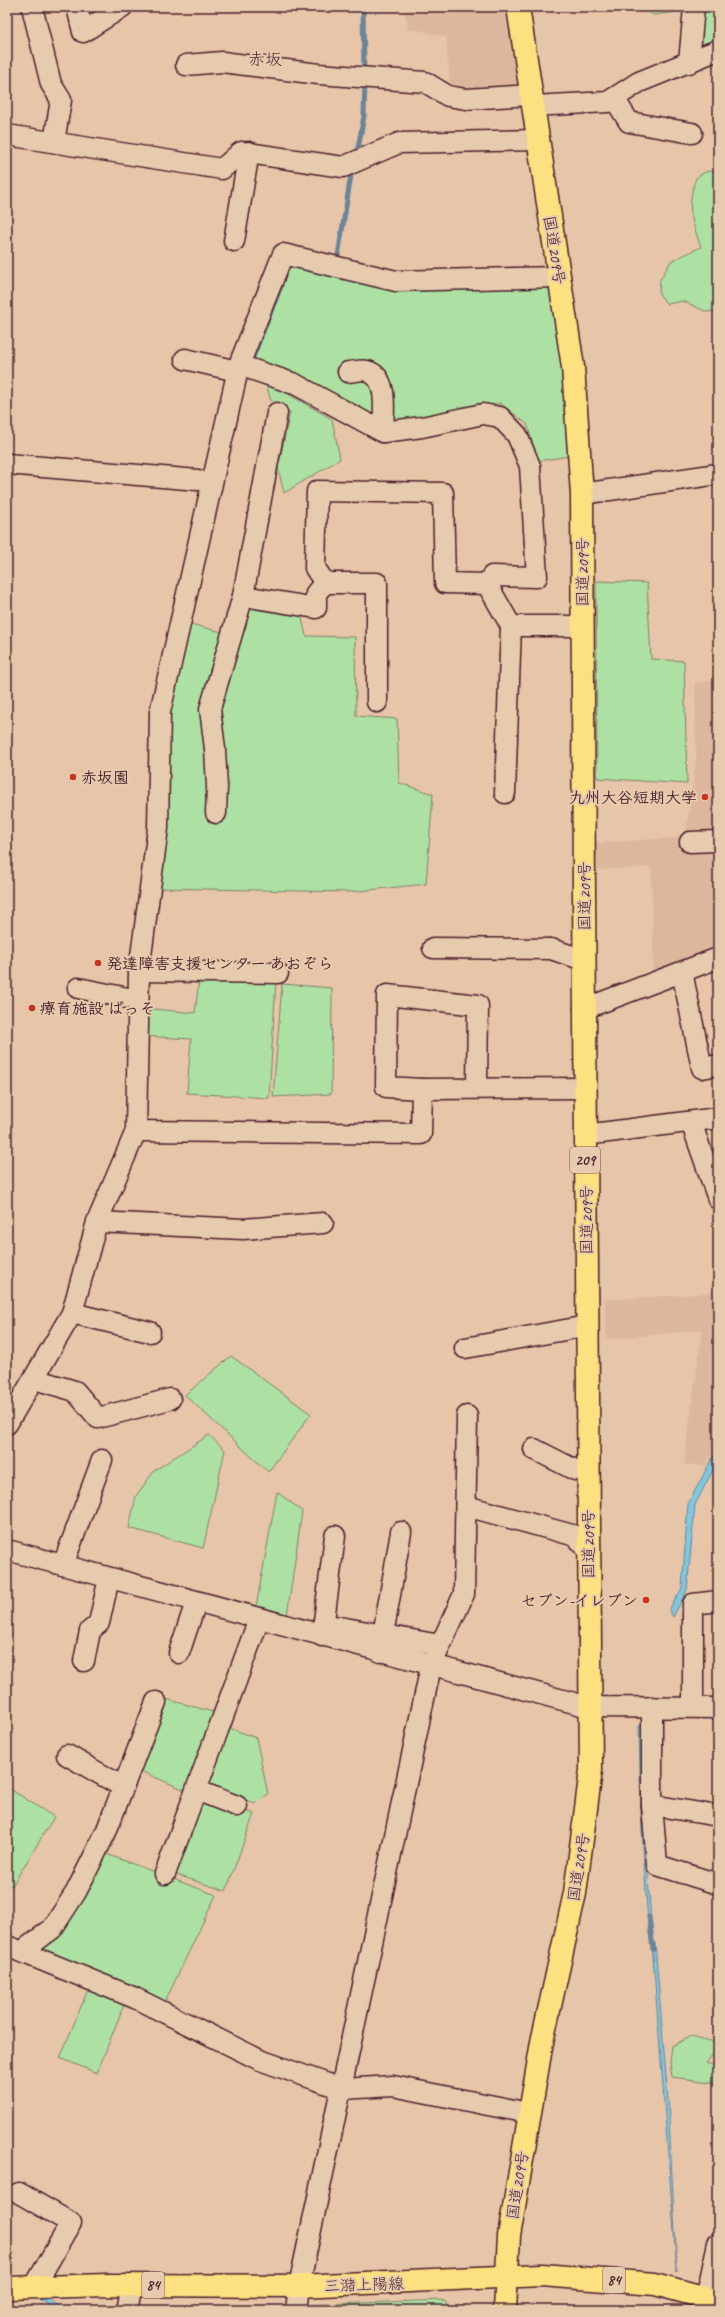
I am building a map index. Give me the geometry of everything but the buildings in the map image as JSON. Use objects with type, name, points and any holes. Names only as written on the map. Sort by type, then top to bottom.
[{"type":"main road","name":"国道209号","points":[[505,2310],[508,2277],[508,2236],[542,2042],[575,1893],[591,1770],[589,1707],[584,1009],[582,494],[573,366],[531,101],[518,7]]},
{"type":"main road","name":"三潴上陽線","points":[[7,2288],[132,2285],[299,2286],[508,2277],[570,2276],[655,2284],[710,2303]]},
{"type":"street","points":[[32,7],[51,84],[61,100],[54,142]]},
{"type":"street","points":[[76,7],[83,32],[122,7]]},
{"type":"street","points":[[690,70],[694,7]]},
{"type":"street","points":[[186,65],[222,62],[319,74],[426,82],[448,96],[466,99],[608,102],[646,79],[690,70],[718,50]]},
{"type":"street","points":[[614,98],[629,122],[692,133]]},
{"type":"street","points":[[7,135],[222,169],[241,152],[343,166],[398,143],[537,140]]},
{"type":"street","points":[[234,241],[249,152]]},
{"type":"street","points":[[7,1421],[34,1379],[72,1313],[97,1222],[136,1131],[139,971],[158,828],[160,712],[238,368],[283,254],[396,281],[559,278]]},
{"type":"street","points":[[186,359],[238,368],[295,384],[382,432],[422,427],[483,414],[500,416],[517,435],[530,466],[537,577],[492,576],[487,584]]},
{"type":"street","points":[[348,372],[367,371],[377,378],[383,389],[382,432]]},
{"type":"street","points":[[216,813],[217,787],[215,749],[210,709],[243,596],[278,414]]},
{"type":"street","points":[[7,464],[198,480]]},
{"type":"street","points":[[582,494],[718,474]]},
{"type":"street","points":[[325,583],[316,568],[317,491],[443,493],[445,583],[487,584]]},
{"type":"street","points":[[243,596],[316,608],[316,593],[325,583],[377,583],[377,702]]},
{"type":"street","points":[[487,584],[512,626],[505,793]]},
{"type":"street","points":[[512,626],[582,626]]},
{"type":"street","points":[[690,842],[718,841]]},
{"type":"street","points":[[432,948],[551,949],[584,960]]},
{"type":"street","points":[[584,1009],[718,958]]},
{"type":"street","points":[[139,971],[278,974]]},
{"type":"street","points":[[682,972],[702,1068],[718,1064]]},
{"type":"street","points":[[78,988],[138,1000]]},
{"type":"street","points":[[477,1088],[478,1005],[387,995],[386,1087],[422,1089],[585,1088]]},
{"type":"street","points":[[136,1131],[422,1134],[422,1089]]},
{"type":"street","points":[[585,1135],[718,1118]]},
{"type":"street","points":[[691,1122],[718,1199]]},
{"type":"street","points":[[97,1222],[243,1229],[323,1222]]},
{"type":"street","points":[[72,1313],[150,1332]]},
{"type":"street","points":[[465,1348],[587,1326]]},
{"type":"street","points":[[34,1379],[75,1391],[98,1418],[170,1399]]},
{"type":"street","points":[[296,2310],[299,2286],[342,2088],[412,1801],[430,1666],[464,1594],[467,1416]]},
{"type":"street","points":[[534,1449],[575,1470]]},
{"type":"street","points":[[62,1565],[102,1460]]},
{"type":"street","points":[[466,1506],[576,1536],[588,1550]]},
{"type":"street","points":[[381,1643],[401,1532]]},
{"type":"street","points":[[322,1630],[335,1536]]},
{"type":"street","points":[[7,1550],[259,1619],[322,1630],[381,1643],[440,1645]]},
{"type":"street","points":[[84,1661],[90,1631],[100,1623],[109,1578]]},
{"type":"street","points":[[692,1706],[693,1604],[718,1601]]},
{"type":"street","points":[[179,1654],[196,1602]]},
{"type":"street","points":[[165,1874],[259,1619]]},
{"type":"street","points":[[381,1643],[430,1666],[589,1707],[692,1706],[718,1708]]},
{"type":"street","points":[[14,1949],[52,1928],[76,1892],[106,1832],[156,1702]]},
{"type":"street","points":[[652,1707],[652,1805],[657,1865],[718,1884]]},
{"type":"street","points":[[67,1755],[123,1787]]},
{"type":"street","points":[[196,1790],[237,1806]]},
{"type":"street","points":[[652,1805],[718,1816]]},
{"type":"street","points":[[14,1949],[135,1998],[260,2060],[342,2088],[393,2086],[529,2113]]},
{"type":"street","points":[[19,2193],[71,2223],[34,2288]]},
{"type":"street","points":[[710,2303],[718,2243]]},
{"type":"street","points":[[127,2310],[132,2285]]},
{"type":"shaded area","points":[[404,7],[510,7],[521,81],[515,89],[482,91],[450,86],[446,37],[418,30],[408,30]]},
{"type":"shaded area","name":"九州大谷短期大学","points":[[718,681],[718,948],[654,974],[651,867],[597,870],[595,843],[675,838],[686,831],[696,762],[695,682]]},
{"type":"shaded area","points":[[718,1290],[718,1447],[715,1448],[706,1466],[684,1464],[702,1330],[607,1339],[605,1300],[698,1294]]},
{"type":"green space","points":[[642,7],[685,7],[685,11],[653,15]]},
{"type":"green space","points":[[697,7],[718,7],[718,44],[696,53]]},
{"type":"green space","points":[[718,170],[718,311],[707,312],[683,301],[667,304],[659,294],[660,280],[671,261],[701,247],[692,221],[691,213],[691,197],[696,178],[705,172]]},
{"type":"green space","points":[[288,260],[392,285],[551,282],[559,340],[569,456],[538,461],[527,424],[500,403],[393,424],[246,362]]},
{"type":"green space","points":[[265,381],[332,419],[340,459],[284,493],[278,468],[290,412],[271,401]]},
{"type":"green space","points":[[596,581],[647,583],[651,659],[684,661],[687,784],[597,778]]},
{"type":"green space","points":[[244,605],[301,614],[306,636],[355,637],[356,716],[397,719],[399,783],[433,794],[426,884],[349,892],[159,888],[168,712],[186,623],[226,633]]},
{"type":"green space","points":[[199,980],[276,980],[269,1098],[187,1093],[191,1039],[143,1036],[143,1008],[195,1013]]},
{"type":"green space","points":[[282,984],[332,988],[331,1094],[273,1097]]},
{"type":"green space","points":[[231,1356],[311,1414],[268,1472],[185,1395]]},
{"type":"green space","points":[[209,1435],[225,1450],[203,1548],[129,1528],[136,1496],[155,1470]]},
{"type":"green space","points":[[277,1492],[302,1511],[287,1616],[256,1607]]},
{"type":"green space","points":[[162,1698],[217,1713],[187,1791],[138,1770]]},
{"type":"green space","points":[[227,1727],[256,1738],[268,1794],[255,1804],[204,1786]]},
{"type":"green space","points":[[7,1787],[54,1817],[12,1886],[7,1884]]},
{"type":"green space","points":[[199,1795],[254,1814],[226,1891],[171,1873]]},
{"type":"green space","points":[[101,1852],[216,1895],[164,2004],[39,1953],[58,1930]]},
{"type":"green space","points":[[89,1987],[125,2002],[97,2073],[60,2058]]},
{"type":"green space","points":[[691,2036],[718,2043],[718,2058],[712,2055],[706,2063],[718,2067],[718,2083],[672,2077],[670,2062],[672,2046]]},
{"type":"green space","points":[[445,2300],[449,2310],[303,2310],[304,2305]]},
{"type":"water","points":[[716,1451],[718,1451],[718,1460],[695,1505],[687,1590],[673,1617],[669,1610],[682,1588],[688,1504]]},
{"type":"water","points":[[639,1726],[642,1727],[644,1814],[651,1924],[648,1924],[641,1816]]},
{"type":"water","points":[[652,1943],[655,1943],[668,2100],[677,2272]]},
{"type":"water","points":[[7,2273],[66,2310],[58,2310],[7,2281]]},
{"type":"waterway","points":[[363,7],[364,73]]},
{"type":"waterway","points":[[357,154],[364,116],[365,81]]},
{"type":"waterway","points":[[337,262],[352,169]]},
{"type":"waterway","points":[[251,362],[281,286]]},
{"type":"waterway","points":[[649,1917],[653,1949]]},
{"type":"place","name":"赤坂園","points":[[73,777]]},
{"type":"place","name":"九州大谷短期大学","points":[[705,797]]},
{"type":"place","name":"発達障害支援センター あおぞら","points":[[98,963]]},
{"type":"place","name":"療育施設 ぱっそ","points":[[32,1008]]},
{"type":"place","name":"セブン-イレブン","points":[[646,1600]]},
{"type":"district","name":"赤坂","points":[[265,59]]}]
